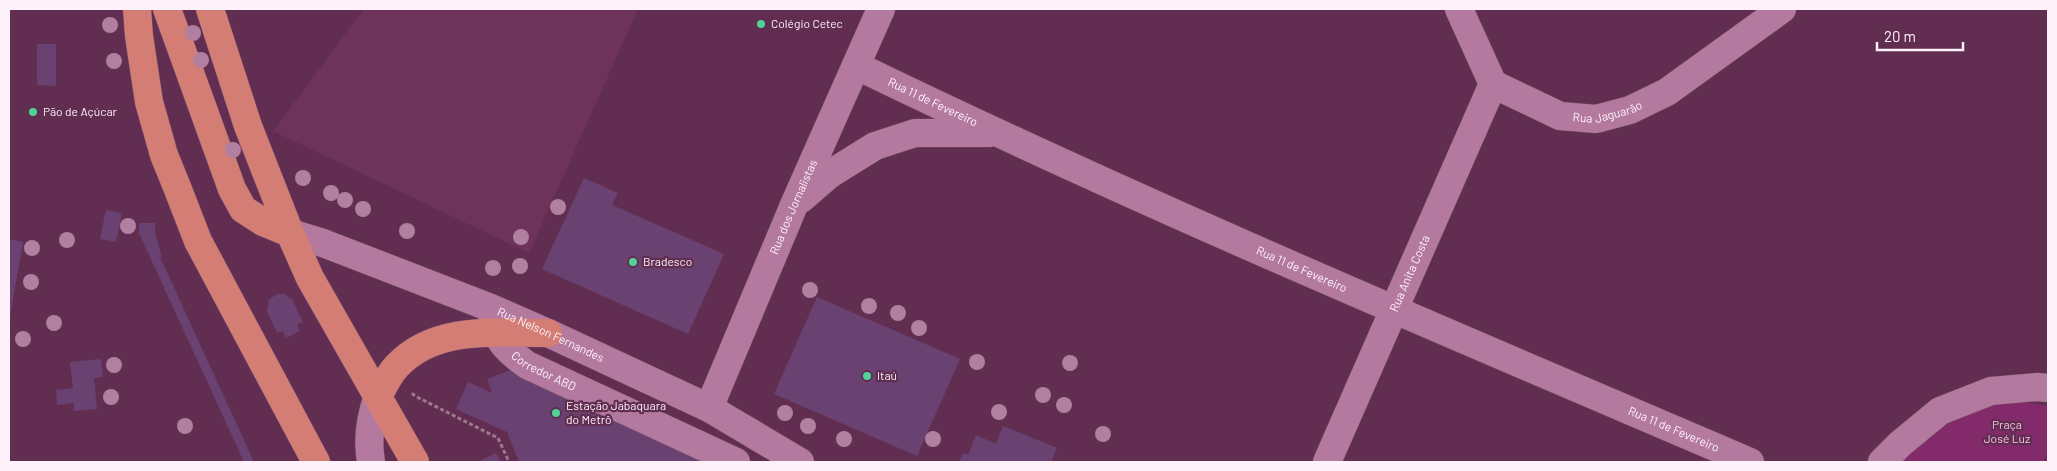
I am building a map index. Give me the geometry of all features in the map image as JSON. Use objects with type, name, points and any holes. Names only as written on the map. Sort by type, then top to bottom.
[{"type":"main road","points":[[137,9],[149,102],[164,155],[198,241],[316,462]]},
{"type":"main road","points":[[167,9],[232,189],[243,209],[263,222],[290,233]]},
{"type":"main road","points":[[210,9],[248,126],[290,233],[310,278],[415,462]]},
{"type":"main road","points":[[378,396],[396,367],[415,350],[441,338],[493,320],[548,333]]},
{"type":"street","name":"Rua dos Jornalistas","points":[[709,408],[794,204],[881,9]]},
{"type":"street","points":[[1459,9],[1493,84]]},
{"type":"street","name":"Rua Jaguarão","points":[[1493,84],[1560,116],[1596,119],[1630,110],[1667,92],[1782,9]]},
{"type":"street","name":"Rua 11 de Fevereiro","points":[[856,66],[996,134],[1394,309],[1750,462]]},
{"type":"street","name":"Rua Anita Costa","points":[[1327,462],[1493,84]]},
{"type":"street","points":[[794,204],[830,174],[875,146],[915,133],[996,134]]},
{"type":"street","name":"Rua Nelson Fernandes","points":[[290,233],[323,243],[493,320]]},
{"type":"street","name":"Corredor ABD","points":[[493,320],[514,356],[526,365],[736,462]]},
{"type":"street","name":"Rua Nelson Fernandes","points":[[548,333],[709,408],[800,462]]},
{"type":"street","points":[[1882,462],[1900,444],[1940,411],[1991,390],[2048,388]]},
{"type":"street","points":[[371,462],[369,449],[371,416],[378,396]]},
{"type":"shaded area","points":[[364,9],[638,9],[529,253],[273,131]]},
{"type":"green space","name":"Praça José Luz","points":[[2020,401],[2048,406],[2048,452],[2044,462],[1899,462],[1945,419],[1984,404]]},
{"type":"building","points":[[37,44],[56,44],[56,86],[37,85]]},
{"type":"building","name":"Bradesco","points":[[584,178],[618,193],[612,205],[724,254],[688,334],[542,269]]},
{"type":"building","points":[[106,210],[122,213],[116,242],[100,239]]},
{"type":"building","points":[[139,223],[155,223],[155,233],[162,257],[160,257],[254,462],[244,462],[139,233]]},
{"type":"building","points":[[9,239],[23,242],[10,317],[9,317]]},
{"type":"building","points":[[278,294],[284,294],[292,299],[303,322],[297,324],[300,331],[286,338],[283,331],[277,333],[267,311],[269,299]]},
{"type":"building","name":"Itaú","points":[[817,297],[960,359],[917,456],[774,394]]},
{"type":"building","points":[[101,359],[103,377],[94,378],[97,409],[74,411],[74,403],[57,405],[56,390],[73,388],[70,362]]},
{"type":"building","name":"Estação Jabaquara do Metrô","points":[[513,369],[723,462],[519,462],[507,432],[456,409],[468,382],[492,393],[487,379]]},
{"type":"building","points":[[1003,426],[1057,448],[1051,462],[959,462],[963,453],[968,455],[976,435],[996,444]]},
{"type":"building","points":[[496,453],[501,462],[482,462],[481,460]]},
{"type":"place","name":"Colégio Cetec","points":[[761,24]]},
{"type":"place","name":"Pão de Açúcar","points":[[33,112]]},
{"type":"place","name":"Bradesco","points":[[633,262]]},
{"type":"place","name":"Itaú","points":[[867,376]]},
{"type":"place","name":"Estação Jabaquara do Metrô","points":[[556,413]]}]
